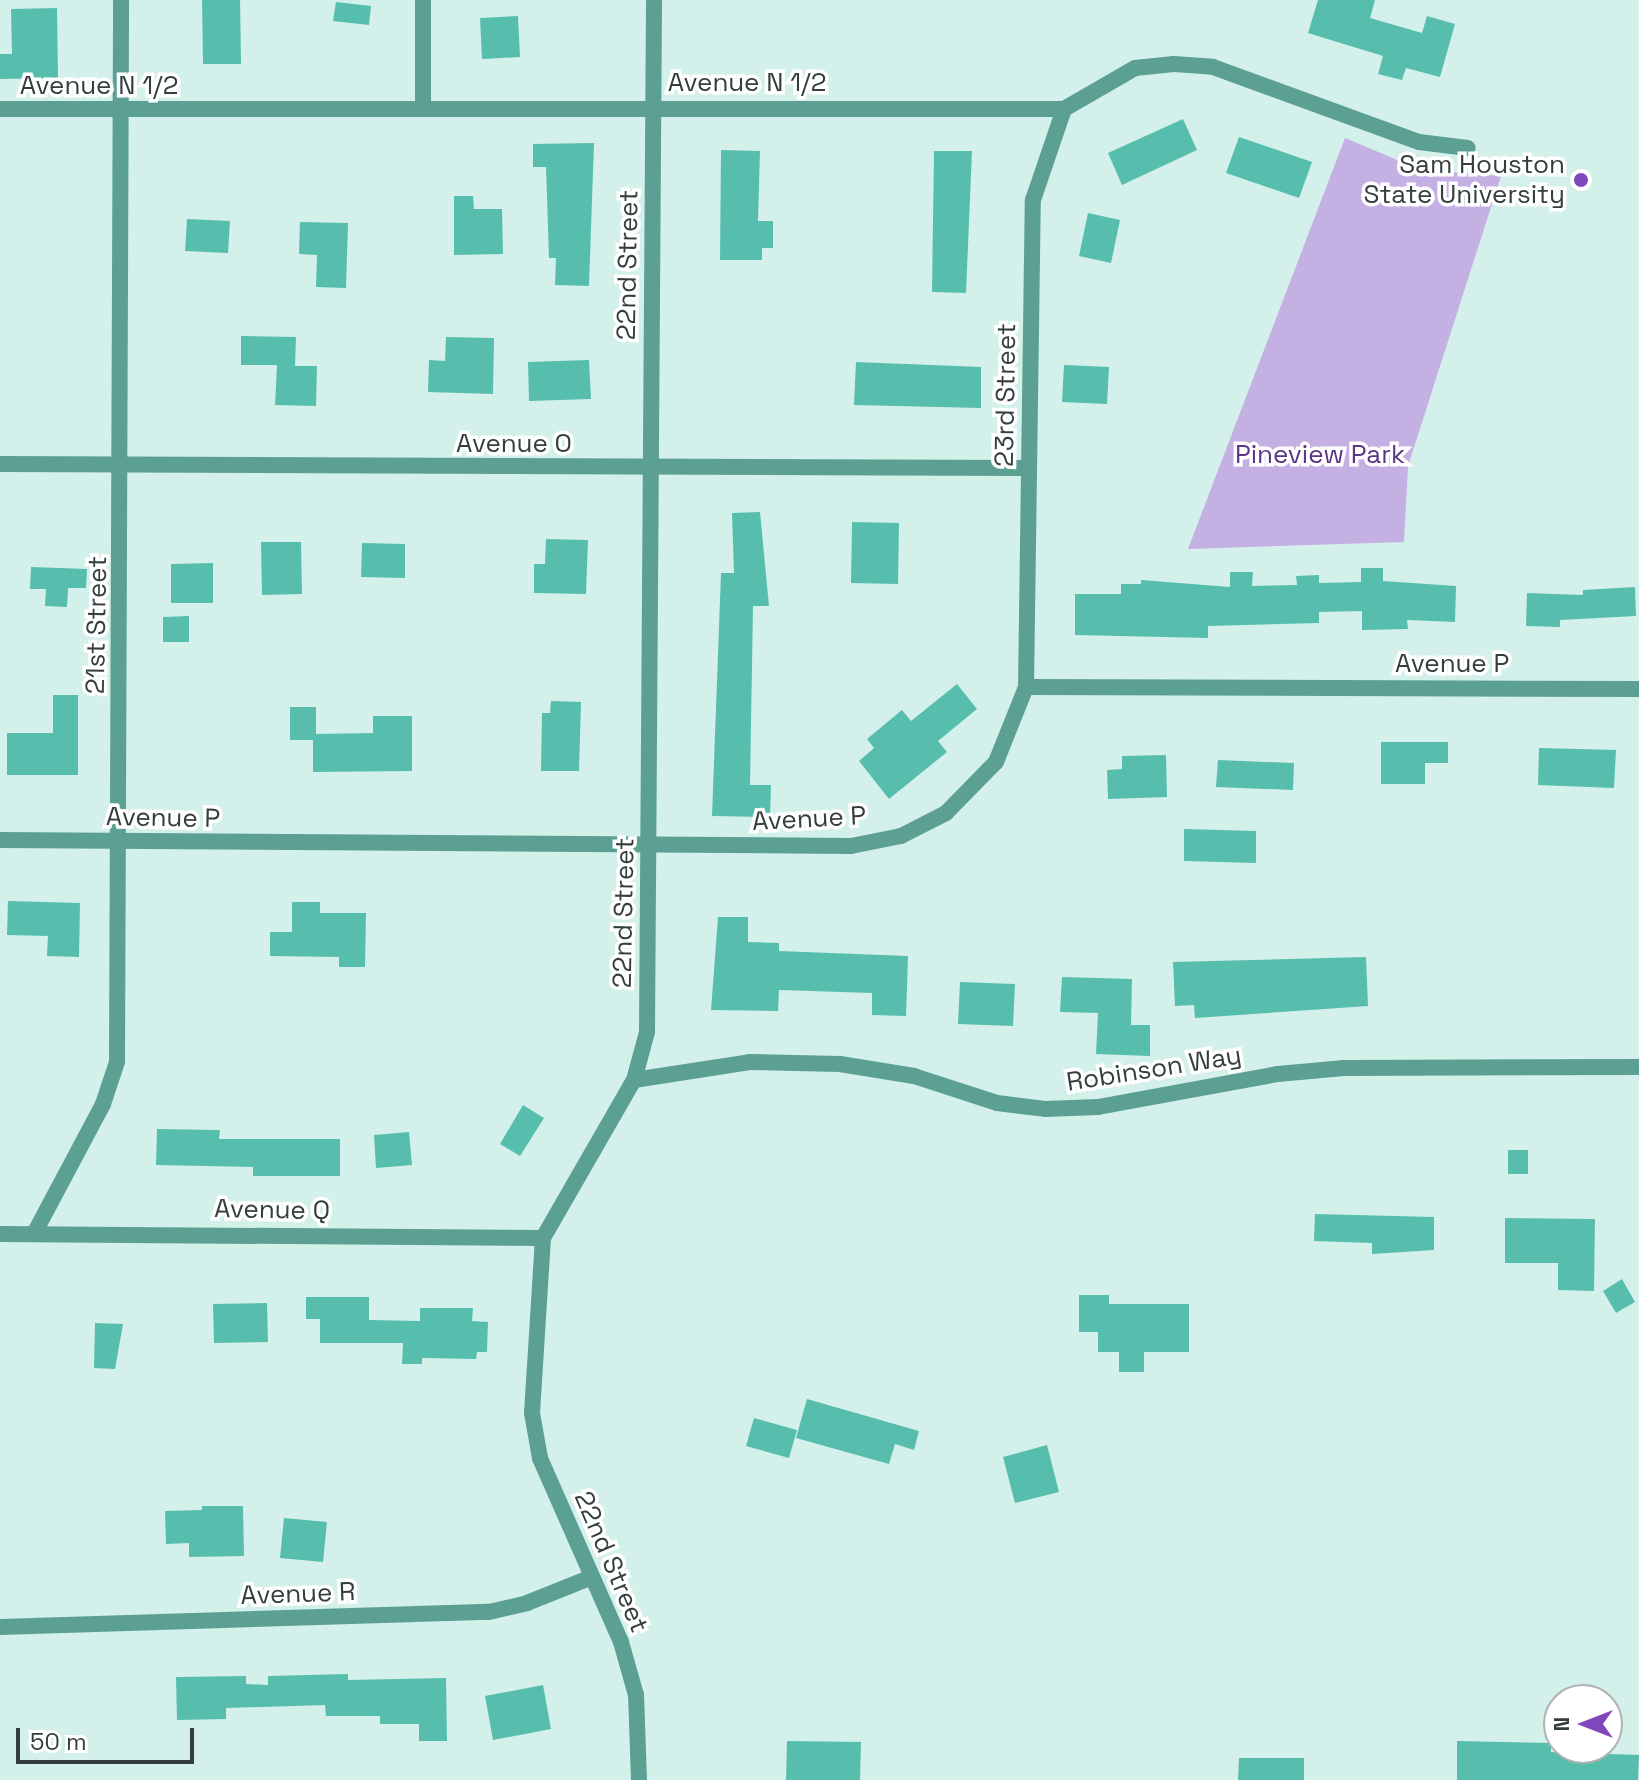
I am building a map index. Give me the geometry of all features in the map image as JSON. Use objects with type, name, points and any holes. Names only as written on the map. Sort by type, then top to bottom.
[{"type":"street","name":"21st Street","points":[[35,1232],[103,1104],[117,1062],[123,466],[121,0]]},
{"type":"street","points":[[423,0],[423,108]]},
{"type":"street","name":"22nd Street","points":[[639,1780],[636,1695],[621,1642],[540,1458],[532,1413],[543,1238],[634,1080],[647,1032],[654,0]]},
{"type":"street","points":[[1064,109],[1135,68],[1174,64],[1213,67],[1419,142],[1468,148]]},
{"type":"street","name":"Avenue N 1/2","points":[[0,109],[654,106],[1064,109]]},
{"type":"street","name":"23rd Street","points":[[1026,687],[1033,200],[1064,109]]},
{"type":"street","name":"Avenue O","points":[[0,464],[650,469],[1028,468]]},
{"type":"street","name":"Avenue P","points":[[0,840],[649,847],[851,846],[901,836],[946,813],[996,762],[1026,687],[1639,689]]},
{"type":"street","name":"Robinson Way","points":[[634,1080],[750,1062],[840,1064],[914,1076],[997,1103],[1045,1109],[1098,1107],[1278,1074],[1344,1068],[1639,1067]]},
{"type":"street","name":"Avenue Q","points":[[0,1234],[543,1238]]},
{"type":"street","name":"Avenue R","points":[[0,1627],[489,1612],[527,1603],[592,1577]]},
{"type":"green space","name":"Pineview Park","points":[[1345,138],[1421,170],[1501,176],[1408,466],[1404,542],[1188,549]]},
{"type":"building","points":[[202,0],[240,0],[241,64],[203,64]]},
{"type":"building","points":[[1318,0],[1375,0],[1370,18],[1422,33],[1427,16],[1455,24],[1440,77],[1406,68],[1402,80],[1378,74],[1383,56],[1308,33]]},
{"type":"building","points":[[336,2],[371,6],[369,25],[333,21]]},
{"type":"building","points":[[57,8],[58,78],[0,79],[0,54],[12,54],[11,9]]},
{"type":"building","points":[[518,16],[520,57],[482,59],[480,18]]},
{"type":"building","points":[[1183,119],[1197,150],[1122,185],[1108,153]]},
{"type":"building","points":[[1239,137],[1312,162],[1299,198],[1226,173]]},
{"type":"building","points":[[594,143],[589,286],[555,285],[556,258],[549,258],[546,167],[533,167],[533,144]]},
{"type":"building","points":[[721,150],[760,151],[758,221],[773,221],[773,248],[762,248],[762,260],[720,260]]},
{"type":"building","points":[[934,151],[972,151],[966,293],[932,292]]},
{"type":"building","points":[[454,196],[473,196],[474,209],[502,209],[503,254],[454,255]]},
{"type":"building","points":[[1088,213],[1120,220],[1111,263],[1079,256]]},
{"type":"building","points":[[187,219],[230,221],[228,253],[185,251]]},
{"type":"building","points":[[300,222],[348,223],[346,288],[316,287],[317,255],[299,254]]},
{"type":"building","points":[[241,336],[296,337],[295,366],[317,366],[316,406],[275,405],[277,365],[241,365]]},
{"type":"building","points":[[446,337],[494,338],[493,394],[428,392],[429,360],[445,361]]},
{"type":"building","points":[[589,360],[591,399],[529,401],[528,362]]},
{"type":"building","points":[[856,362],[981,367],[981,408],[854,405]]},
{"type":"building","points":[[1064,365],[1109,367],[1107,404],[1062,402]]},
{"type":"building","points":[[760,512],[769,606],[753,606],[750,785],[771,785],[770,817],[712,816],[721,573],[734,573],[732,513]]},
{"type":"building","points":[[852,522],[899,523],[898,584],[851,583]]},
{"type":"building","points":[[546,539],[588,540],[586,594],[534,593],[534,564],[545,564]]},
{"type":"building","points":[[261,542],[301,542],[302,594],[262,595]]},
{"type":"building","points":[[362,543],[405,544],[405,578],[361,577]]},
{"type":"building","points":[[213,563],[213,603],[171,603],[171,564]]},
{"type":"building","points":[[31,567],[87,569],[86,588],[68,588],[67,607],[45,606],[46,589],[30,589]]},
{"type":"building","points":[[1361,568],[1383,568],[1383,581],[1456,586],[1455,622],[1407,620],[1408,629],[1362,630],[1362,611],[1319,612],[1319,623],[1208,626],[1208,638],[1075,635],[1075,594],[1121,594],[1121,584],[1141,584],[1141,580],[1230,587],[1230,572],[1253,572],[1252,586],[1297,585],[1296,576],[1319,575],[1319,583],[1361,582]]},
{"type":"building","points":[[1635,587],[1636,616],[1560,620],[1560,627],[1526,626],[1527,593],[1583,595],[1583,590]]},
{"type":"building","points":[[189,616],[189,642],[163,642],[163,617]]},
{"type":"building","points":[[957,684],[977,709],[938,741],[947,752],[889,799],[859,761],[874,748],[867,739],[902,710],[911,721]]},
{"type":"building","points":[[53,695],[78,695],[78,775],[7,775],[7,733],[53,733]]},
{"type":"building","points":[[551,701],[581,702],[579,771],[541,771],[542,713],[550,713]]},
{"type":"building","points":[[290,707],[316,707],[316,734],[373,733],[373,716],[412,716],[412,771],[313,772],[313,740],[290,740]]},
{"type":"building","points":[[1381,742],[1448,742],[1448,763],[1425,763],[1425,784],[1381,784]]},
{"type":"building","points":[[1539,748],[1616,750],[1614,788],[1538,785]]},
{"type":"building","points":[[1166,755],[1167,797],[1108,799],[1107,770],[1122,769],[1122,756]]},
{"type":"building","points":[[1218,760],[1294,763],[1293,790],[1216,787]]},
{"type":"building","points":[[1184,829],[1256,831],[1256,863],[1184,861]]},
{"type":"building","points":[[8,901],[80,903],[79,957],[47,956],[48,936],[7,935]]},
{"type":"building","points":[[292,902],[320,902],[320,913],[366,913],[365,967],[339,967],[339,957],[270,956],[270,932],[292,932]]},
{"type":"building","points":[[718,917],[748,917],[748,942],[779,943],[779,951],[908,956],[906,1016],[872,1015],[872,993],[779,990],[778,1011],[711,1010]]},
{"type":"building","points":[[1366,957],[1368,1006],[1195,1018],[1194,1005],[1175,1006],[1173,962]]},
{"type":"building","points":[[1062,977],[1132,979],[1131,1025],[1150,1025],[1150,1056],[1096,1054],[1098,1013],[1060,1012]]},
{"type":"building","points":[[960,982],[1015,984],[1013,1026],[958,1024]]},
{"type":"building","points":[[523,1105],[544,1118],[520,1156],[500,1144]]},
{"type":"building","points":[[157,1129],[220,1130],[219,1139],[340,1139],[340,1176],[253,1176],[253,1167],[156,1165]]},
{"type":"building","points":[[409,1132],[412,1165],[376,1168],[374,1135]]},
{"type":"building","points":[[1508,1150],[1528,1150],[1528,1174],[1508,1174]]},
{"type":"building","points":[[1315,1214],[1434,1217],[1434,1250],[1372,1254],[1372,1243],[1314,1241]]},
{"type":"building","points":[[1505,1218],[1595,1219],[1594,1291],[1558,1290],[1558,1263],[1505,1263]]},
{"type":"building","points":[[1622,1279],[1635,1302],[1616,1313],[1603,1291]]},
{"type":"building","points":[[1079,1295],[1109,1295],[1109,1304],[1189,1304],[1189,1352],[1144,1352],[1144,1372],[1119,1372],[1119,1352],[1098,1352],[1098,1332],[1079,1332]]},
{"type":"building","points":[[306,1297],[369,1297],[369,1320],[420,1321],[420,1308],[473,1308],[472,1321],[488,1322],[487,1352],[477,1352],[476,1359],[422,1358],[422,1364],[402,1364],[403,1343],[320,1343],[320,1319],[306,1319]]},
{"type":"building","points":[[267,1303],[268,1342],[214,1343],[213,1304]]},
{"type":"building","points":[[95,1323],[123,1324],[115,1369],[94,1368]]},
{"type":"building","points":[[807,1399],[919,1431],[914,1450],[895,1444],[889,1464],[796,1438]]},
{"type":"building","points":[[754,1418],[797,1430],[789,1458],[746,1446]]},
{"type":"building","points":[[1047,1445],[1059,1492],[1015,1503],[1003,1457]]},
{"type":"building","points":[[202,1506],[243,1506],[244,1556],[189,1557],[189,1543],[166,1544],[165,1511],[202,1510]]},
{"type":"building","points":[[284,1518],[327,1522],[323,1562],[280,1558]]},
{"type":"building","points":[[348,1674],[348,1680],[446,1678],[447,1741],[419,1741],[419,1724],[380,1724],[380,1716],[326,1716],[325,1705],[226,1708],[226,1719],[177,1720],[176,1677],[246,1676],[246,1684],[268,1685],[268,1676]]},
{"type":"building","points":[[543,1685],[551,1729],[493,1740],[485,1696]]},
{"type":"building","points":[[787,1741],[861,1742],[860,1780],[786,1780]]},
{"type":"building","points":[[1457,1741],[1543,1743],[1543,1764],[1623,1764],[1623,1754],[1639,1755],[1638,1780],[1457,1780]]},
{"type":"building","points":[[1239,1758],[1304,1758],[1304,1780],[1238,1780]]},
{"type":"place","name":"Sam Houston State University","points":[[1581,180]]}]
